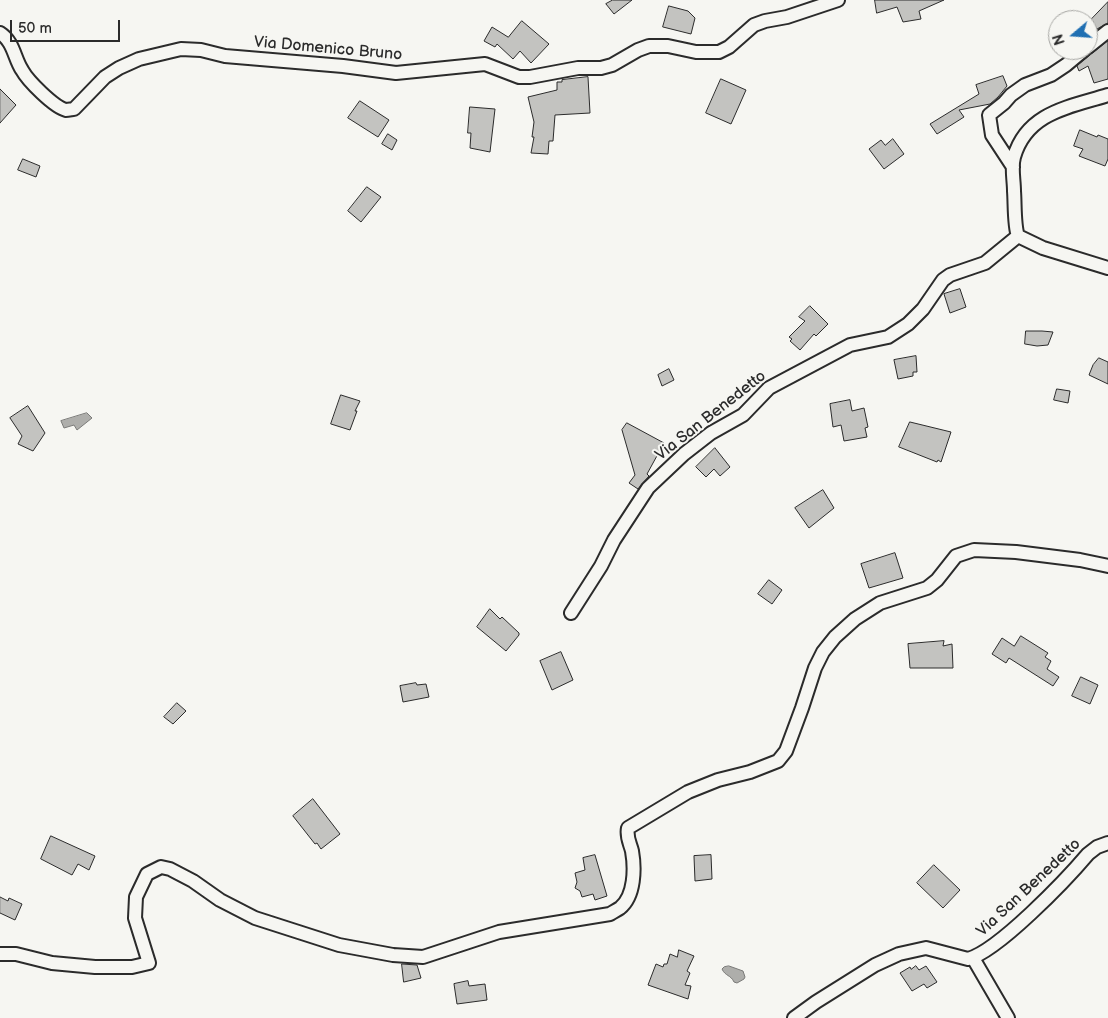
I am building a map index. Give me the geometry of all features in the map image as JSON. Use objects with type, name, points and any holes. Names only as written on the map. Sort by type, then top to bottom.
[{"type":"street","name":"Via Domenico Bruno","points":[[0,33],[5,36],[14,51],[21,69],[32,85],[66,110],[74,109],[105,76],[119,68],[139,59],[181,49],[201,50],[225,56],[344,66],[396,73],[485,64],[519,77],[530,77],[578,68],[601,68],[650,46],[668,46],[702,52],[719,52],[729,47],[754,25],[764,21],[787,17],[838,0]]},
{"type":"street","points":[[1098,39],[1108,31]]},
{"type":"street","points":[[1013,167],[992,135],[989,115],[1025,85],[1051,75],[1072,60]]},
{"type":"street","points":[[1108,95],[1059,109],[1028,129],[1014,157],[1013,167],[1015,229],[1018,236],[1042,248],[1108,268]]},
{"type":"street","name":"Via San Benedetto","points":[[571,614],[601,566],[614,540],[648,488],[684,454],[711,433],[743,415],[769,388],[850,345],[888,337],[908,324],[923,310],[943,280],[950,275],[985,264],[1018,236]]},
{"type":"street","points":[[0,954],[16,954],[52,962],[95,967],[132,968],[149,964],[135,918],[136,897],[147,874],[161,867],[170,869],[193,881],[220,900],[255,918],[339,945],[393,955],[423,957],[498,932],[610,914],[622,908],[630,893],[633,879],[634,863],[626,836],[628,828],[688,792],[718,780],[750,772],[778,761],[786,751],[815,668],[823,652],[835,637],[856,619],[880,603],[927,588],[937,580],[956,556],[974,550],[1016,552],[1108,566]]},
{"type":"street","name":"Via San Benedetto","points":[[794,1018],[875,965],[899,954],[926,948],[968,959],[973,958],[987,950],[1027,916],[1088,854],[1097,847],[1108,843]]},
{"type":"street","name":"Via San Benedetto","points":[[973,958],[1008,1018]]},
{"type":"shaded area","points":[[87,413],[92,418],[77,430],[74,425],[64,428],[61,421]]},
{"type":"shaded area","points":[[729,966],[743,971],[744,979],[737,983],[734,982],[722,969]]},
{"type":"building","points":[[613,0],[632,0],[614,14],[606,4]]},
{"type":"building","points":[[875,0],[944,0],[919,11],[921,19],[903,22],[897,7],[877,13]]},
{"type":"building","points":[[1108,2],[1108,23],[1098,28],[1098,13]]},
{"type":"building","points":[[669,6],[688,11],[695,18],[691,34],[663,27]]},
{"type":"building","points":[[522,21],[549,44],[531,63],[520,51],[513,59],[497,44],[495,47],[484,41],[492,27],[508,37]]},
{"type":"building","points":[[1108,41],[1108,79],[1094,83],[1088,66],[1079,71],[1077,66],[1084,60],[1098,60],[1098,49]]},
{"type":"building","points":[[1003,76],[1007,86],[998,97],[990,104],[959,110],[964,117],[937,134],[930,124],[979,94],[976,85]]},
{"type":"building","points":[[588,77],[590,113],[555,115],[553,141],[549,141],[548,154],[531,153],[534,122],[528,97],[557,90],[557,82],[562,82],[562,80]]},
{"type":"building","points":[[721,79],[746,90],[731,124],[706,113]]},
{"type":"building","points":[[0,89],[16,105],[0,123]]},
{"type":"building","points":[[360,101],[389,120],[378,137],[348,118]]},
{"type":"building","points":[[470,107],[495,109],[490,152],[470,148],[471,133],[468,133]]},
{"type":"building","points":[[1080,130],[1108,139],[1108,159],[1105,166],[1079,156],[1083,149],[1074,146]]},
{"type":"building","points":[[388,134],[397,140],[392,150],[382,144]]},
{"type":"building","points":[[893,139],[904,154],[884,169],[869,149],[881,140],[885,145]]},
{"type":"building","points":[[23,159],[40,166],[36,177],[18,170]]},
{"type":"building","points":[[367,187],[381,197],[361,222],[348,211]]},
{"type":"building","points":[[960,289],[966,307],[950,313],[944,294]]},
{"type":"building","points":[[810,306],[828,324],[816,336],[814,334],[800,350],[790,341],[792,339],[789,337],[805,321],[799,317]]},
{"type":"building","points":[[1026,331],[1053,332],[1048,345],[1037,346],[1025,344]]},
{"type":"building","points":[[916,356],[917,372],[913,372],[913,376],[898,379],[894,360]]},
{"type":"building","points":[[1099,358],[1108,362],[1108,384],[1089,375],[1093,365]]},
{"type":"building","points":[[669,369],[674,380],[662,386],[658,375]]},
{"type":"building","points":[[1057,389],[1070,391],[1068,403],[1054,400]]},
{"type":"building","points":[[341,395],[360,401],[350,430],[331,424]]},
{"type":"building","points":[[850,400],[852,411],[864,408],[868,427],[865,428],[867,437],[844,441],[841,425],[833,427],[830,404]]},
{"type":"building","points":[[28,406],[45,433],[33,451],[18,444],[22,436],[10,418]]},
{"type":"building","points":[[910,422],[951,432],[941,462],[899,447]]},
{"type":"building","points":[[627,423],[664,443],[647,474],[649,476],[638,489],[629,483],[635,475],[622,430]]},
{"type":"building","points":[[715,448],[730,467],[720,476],[714,469],[706,477],[696,467]]},
{"type":"building","points":[[823,490],[834,508],[809,528],[795,508]]},
{"type":"building","points":[[895,553],[903,578],[869,588],[861,564]]},
{"type":"building","points":[[769,580],[782,590],[772,604],[758,594]]},
{"type":"building","points":[[490,609],[519,633],[506,651],[477,627]]},
{"type":"building","points":[[1021,636],[1048,653],[1045,657],[1051,661],[1047,669],[1059,677],[1053,686],[1009,658],[1006,663],[992,654],[1002,638],[1014,646]]},
{"type":"building","points":[[944,641],[943,646],[952,644],[953,668],[910,668],[908,644]]},
{"type":"building","points":[[561,652],[573,680],[552,690],[540,661]]},
{"type":"building","points":[[1081,677],[1098,685],[1090,704],[1072,696]]},
{"type":"building","points":[[416,683],[417,685],[426,684],[429,697],[403,702],[400,686]]},
{"type":"building","points":[[177,703],[186,711],[173,724],[164,717]]},
{"type":"building","points":[[313,799],[340,834],[321,849],[293,816]]},
{"type":"building","points":[[51,836],[95,856],[89,870],[78,864],[72,875],[41,859]]},
{"type":"building","points":[[595,855],[607,896],[595,900],[593,894],[582,897],[580,891],[575,888],[577,882],[575,873],[585,870],[583,858]]},
{"type":"building","points":[[711,855],[712,879],[695,881],[694,856]]},
{"type":"building","points":[[934,865],[960,890],[943,908],[917,883]]},
{"type":"building","points":[[0,897],[8,901],[9,898],[22,904],[15,920],[0,913]]},
{"type":"building","points":[[679,950],[694,956],[687,971],[690,973],[685,985],[691,986],[688,999],[648,985],[656,964],[663,967],[664,964],[667,964],[670,954],[677,957]]},
{"type":"building","points":[[402,964],[417,965],[421,978],[404,982]]},
{"type":"building","points":[[916,966],[919,970],[926,966],[937,982],[927,988],[924,984],[912,991],[900,973]]},
{"type":"building","points":[[468,981],[469,986],[485,984],[487,1000],[457,1004],[454,984]]}]
